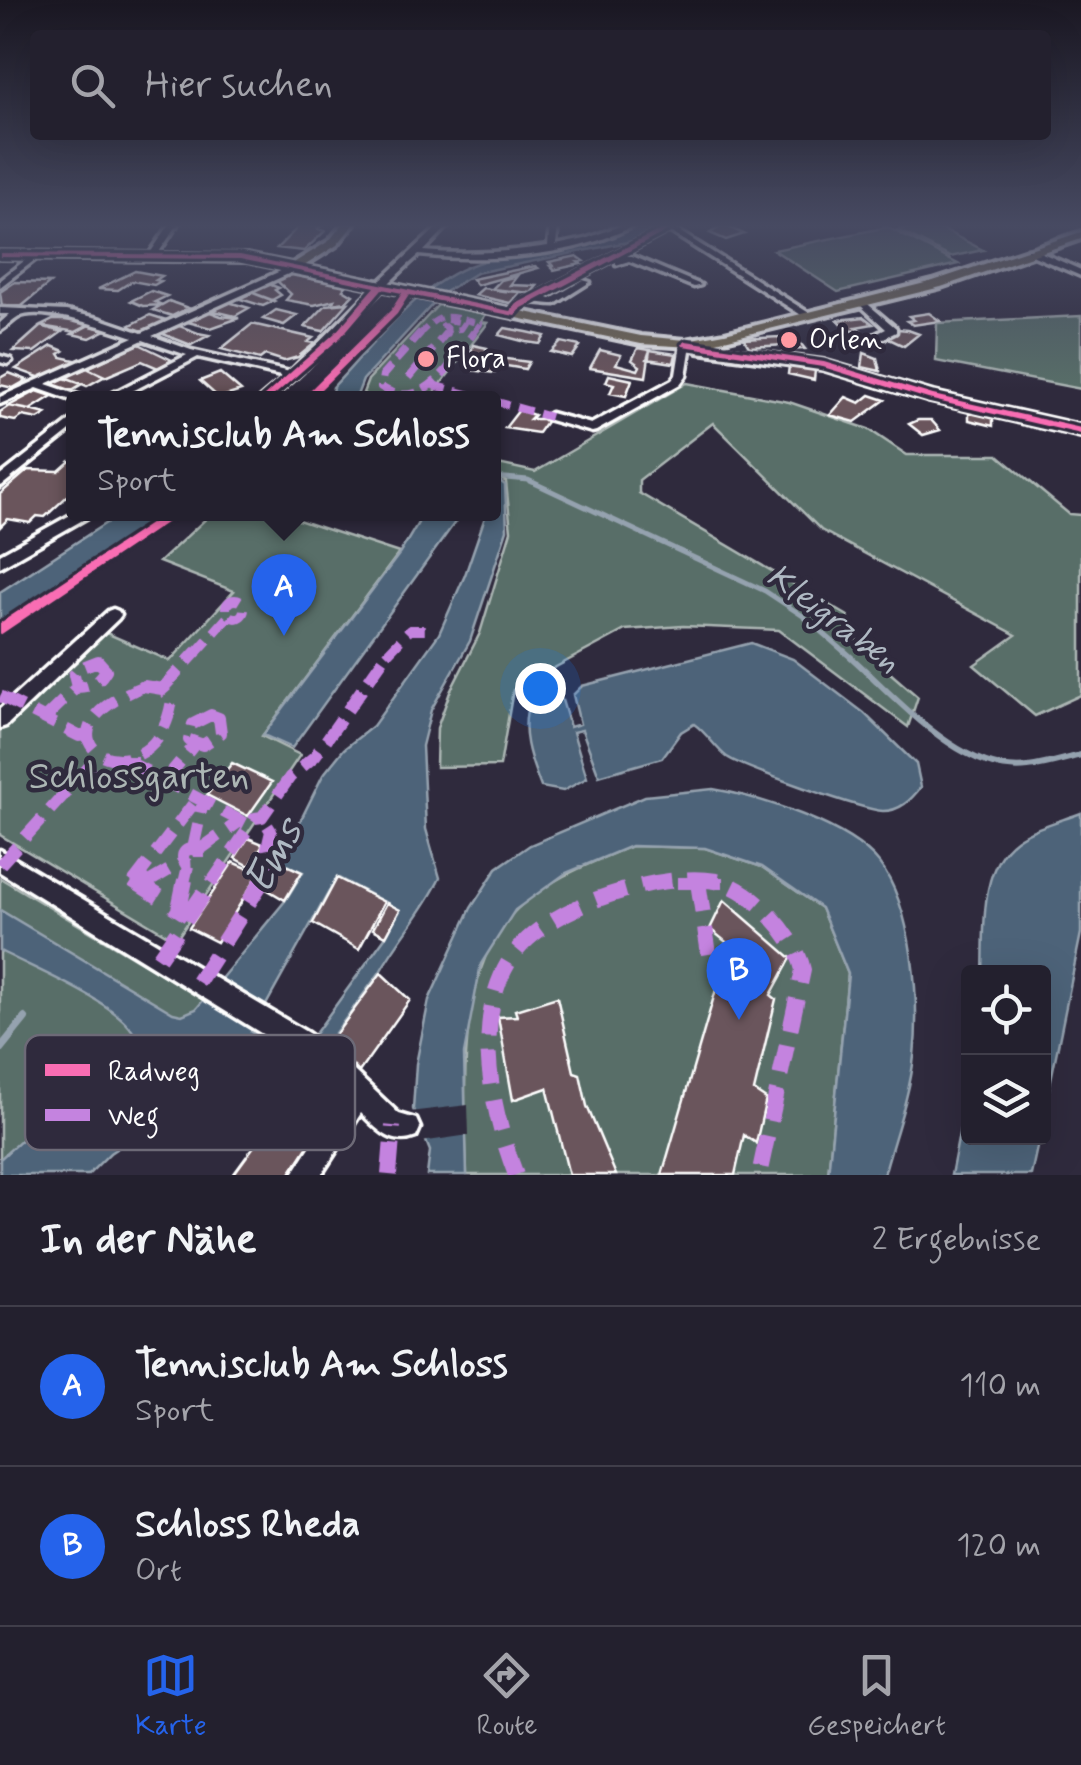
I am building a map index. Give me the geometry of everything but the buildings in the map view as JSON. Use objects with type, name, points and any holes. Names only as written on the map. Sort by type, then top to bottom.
[{"type":"main road","points":[[346,279],[640,340],[824,365],[931,397],[1081,432]]},
{"type":"main road","points":[[686,344],[950,279]]},
{"type":"street","points":[[0,401],[268,279]]},
{"type":"street","points":[[275,391],[350,322],[389,279]]},
{"type":"street","points":[[512,314],[536,297],[552,302],[586,279]]},
{"type":"street","points":[[681,279],[697,285]]},
{"type":"street","points":[[753,279],[809,316]]},
{"type":"street","points":[[863,302],[893,330],[872,340]]},
{"type":"street","points":[[0,311],[95,320],[197,354],[293,376]]},
{"type":"street","points":[[0,328],[20,311]]},
{"type":"street","points":[[550,417],[592,428],[676,382],[681,376],[686,344]]},
{"type":"street","points":[[125,391],[197,354]]},
{"type":"street","points":[[34,384],[66,395]]},
{"type":"street","points":[[555,434],[564,421]]},
{"type":"street","points":[[0,483],[66,429]]},
{"type":"street","points":[[0,561],[70,521]]},
{"type":"street","points":[[0,720],[114,614]]},
{"type":"street","points":[[0,860],[287,1035]]},
{"type":"street","points":[[355,1089],[392,1126],[407,1128]]},
{"type":"street","points":[[355,1101],[360,1094]]},
{"type":"street","points":[[304,1175],[321,1150]]},
{"type":"green space","points":[[818,279],[894,279],[838,292]]},
{"type":"green space","points":[[438,305],[486,314],[481,322],[488,323],[435,391],[364,391],[368,380]]},
{"type":"green space","points":[[1081,316],[1081,389],[936,361],[937,323]]},
{"type":"green space","points":[[687,383],[789,402],[868,429],[907,455],[998,455],[1069,514],[1081,515],[1081,695],[1035,716],[974,665],[1016,635],[821,530],[713,423],[639,480],[639,493],[848,616],[859,646],[918,697],[908,727],[779,630],[683,626],[625,630],[513,690],[500,766],[436,767],[437,728],[450,692],[480,633],[511,531],[501,465],[535,472]]},
{"type":"green space","name":"Schlossgarten","points":[[203,521],[301,521],[399,553],[262,736],[300,755],[176,940],[0,835],[0,729],[104,632],[170,661],[234,591],[159,562]]},
{"type":"green space","points":[[631,846],[705,848],[762,867],[821,908],[848,974],[828,1175],[467,1175],[468,1035],[482,965],[497,934],[517,909],[543,888]]},
{"type":"green space","points":[[0,878],[225,1012],[193,1035],[25,1035],[25,1150],[35,1150],[0,1175]]},
{"type":"water","points":[[466,279],[443,293],[363,380],[359,391],[332,391],[384,331],[442,281]]},
{"type":"water","points":[[501,482],[505,485],[507,530],[470,641],[431,710],[422,746],[426,829],[440,878],[380,972],[333,1035],[314,1035],[386,936],[400,910],[337,877],[251,1032],[256,1035],[134,1035],[111,1010],[0,951],[0,910],[173,1013],[182,1015],[196,1009],[285,901],[303,872],[280,862],[323,775],[344,749],[373,726],[439,634],[484,521],[501,521]]},
{"type":"water","points":[[109,521],[155,521],[0,621],[0,592]]},
{"type":"water","points":[[456,521],[292,748],[263,735],[400,553],[418,523]]},
{"type":"water","points":[[751,643],[793,659],[864,713],[916,764],[921,787],[913,796],[900,807],[883,811],[829,796],[727,757],[694,724],[681,732],[662,758],[599,776],[582,730],[573,732],[587,778],[563,791],[541,787],[526,733],[530,701],[548,696],[562,700],[570,727],[580,724],[573,695],[582,686]]},
{"type":"water","points":[[713,789],[778,806],[826,825],[865,849],[891,881],[907,929],[915,983],[916,1034],[909,1086],[884,1175],[828,1175],[848,974],[821,908],[762,867],[705,848],[631,846],[566,873],[515,910],[481,964],[464,1054],[467,1175],[427,1175],[430,1151],[413,1109],[416,1064],[429,1000],[471,908],[497,868],[530,845],[645,796]]},
{"type":"water","points":[[1081,813],[1081,933],[1051,1080],[1051,965],[983,965],[986,901],[995,867],[1016,840]]},
{"type":"water","points":[[961,1124],[961,1145],[1037,1145],[1031,1175],[951,1175]]},
{"type":"water","points":[[25,1136],[25,1150],[114,1150],[88,1175],[0,1175],[0,1159]]},
{"type":"pier","points":[[468,1105],[469,1135],[421,1142],[409,1112]]},
{"type":"waterway","name":"Kleigraben","points":[[501,478],[528,480],[765,591],[803,616],[847,654]]},
{"type":"waterway","name":"Kleigraben","points":[[844,651],[928,728],[977,758],[1003,766],[1028,767],[1081,755]]},
{"type":"waterway","points":[[0,1049],[25,1018]]},
{"type":"marked path","points":[[421,391],[450,365],[480,324],[445,315]]},
{"type":"marked path","points":[[387,391],[381,387],[383,375],[435,317],[445,315]]},
{"type":"marked path","points":[[409,378],[449,330],[460,329],[464,323],[447,320],[443,325],[449,330]]},
{"type":"marked path","points":[[433,385],[456,391]]},
{"type":"marked path","points":[[501,403],[550,417]]},
{"type":"marked path","points":[[235,600],[242,602],[244,609],[242,616],[235,618],[228,616],[226,609],[228,602],[235,600]]},
{"type":"marked path","points":[[162,689],[228,617]]},
{"type":"marked path","points":[[131,756],[131,763],[250,826],[255,818],[262,817],[290,777],[315,756],[390,650],[410,630],[432,630]]},
{"type":"marked path","points":[[98,661],[106,670],[101,678],[91,685],[77,687],[74,675],[80,668],[98,661]]},
{"type":"marked path","points":[[144,686],[162,689],[172,700],[158,737],[124,760],[98,755],[88,745],[90,724],[110,704],[144,686]]},
{"type":"marked path","points":[[45,718],[77,687]]},
{"type":"marked path","points":[[0,696],[79,736],[88,735]]},
{"type":"marked path","points":[[211,715],[219,718],[221,733],[203,745],[189,740],[193,724],[211,715]]},
{"type":"marked path","points":[[164,781],[194,745]]},
{"type":"marked path","points":[[0,865],[99,756]]},
{"type":"marked path","points":[[188,915],[132,882],[197,799]]},
{"type":"marked path","points":[[193,849],[203,802]]},
{"type":"marked path","points":[[198,982],[271,867],[267,848],[271,831],[262,817]]},
{"type":"marked path","points":[[198,851],[240,821]]},
{"type":"marked path","points":[[159,958],[250,826]]},
{"type":"marked path","points":[[191,849],[199,857],[191,865],[183,857],[191,849]]},
{"type":"marked path","points":[[141,886],[183,862]]},
{"type":"marked path","points":[[179,909],[188,866]]},
{"type":"marked path","points":[[516,1175],[499,1124],[490,1063],[494,1003],[514,954],[548,922],[592,900],[640,887],[709,880],[737,890],[774,920],[795,945],[803,970],[759,1175]]},
{"type":"marked path","points":[[698,882],[709,954]]},
{"type":"marked path","points":[[389,1175],[393,1126]]},
{"type":"cycle path","points":[[344,279],[512,314],[519,306],[571,279]]},
{"type":"cycle path","points":[[274,391],[338,335],[380,286]]},
{"type":"cycle path","points":[[314,391],[394,312],[407,292]]},
{"type":"cycle path","points":[[686,344],[824,365],[931,397],[1081,431]]},
{"type":"cycle path","points":[[0,630],[163,521]]},
{"type":"place","name":"Orlen","points":[[789,340]]},
{"type":"place","name":"Flora","points":[[426,359]]},
{"type":"place","name":"Tennisclub Am Schloss","points":[[284,636]]},
{"type":"place","name":"Schloss Rheda","points":[[739,1020]]},
{"type":"water label","name":"Ems","points":[[275,857]]}]
